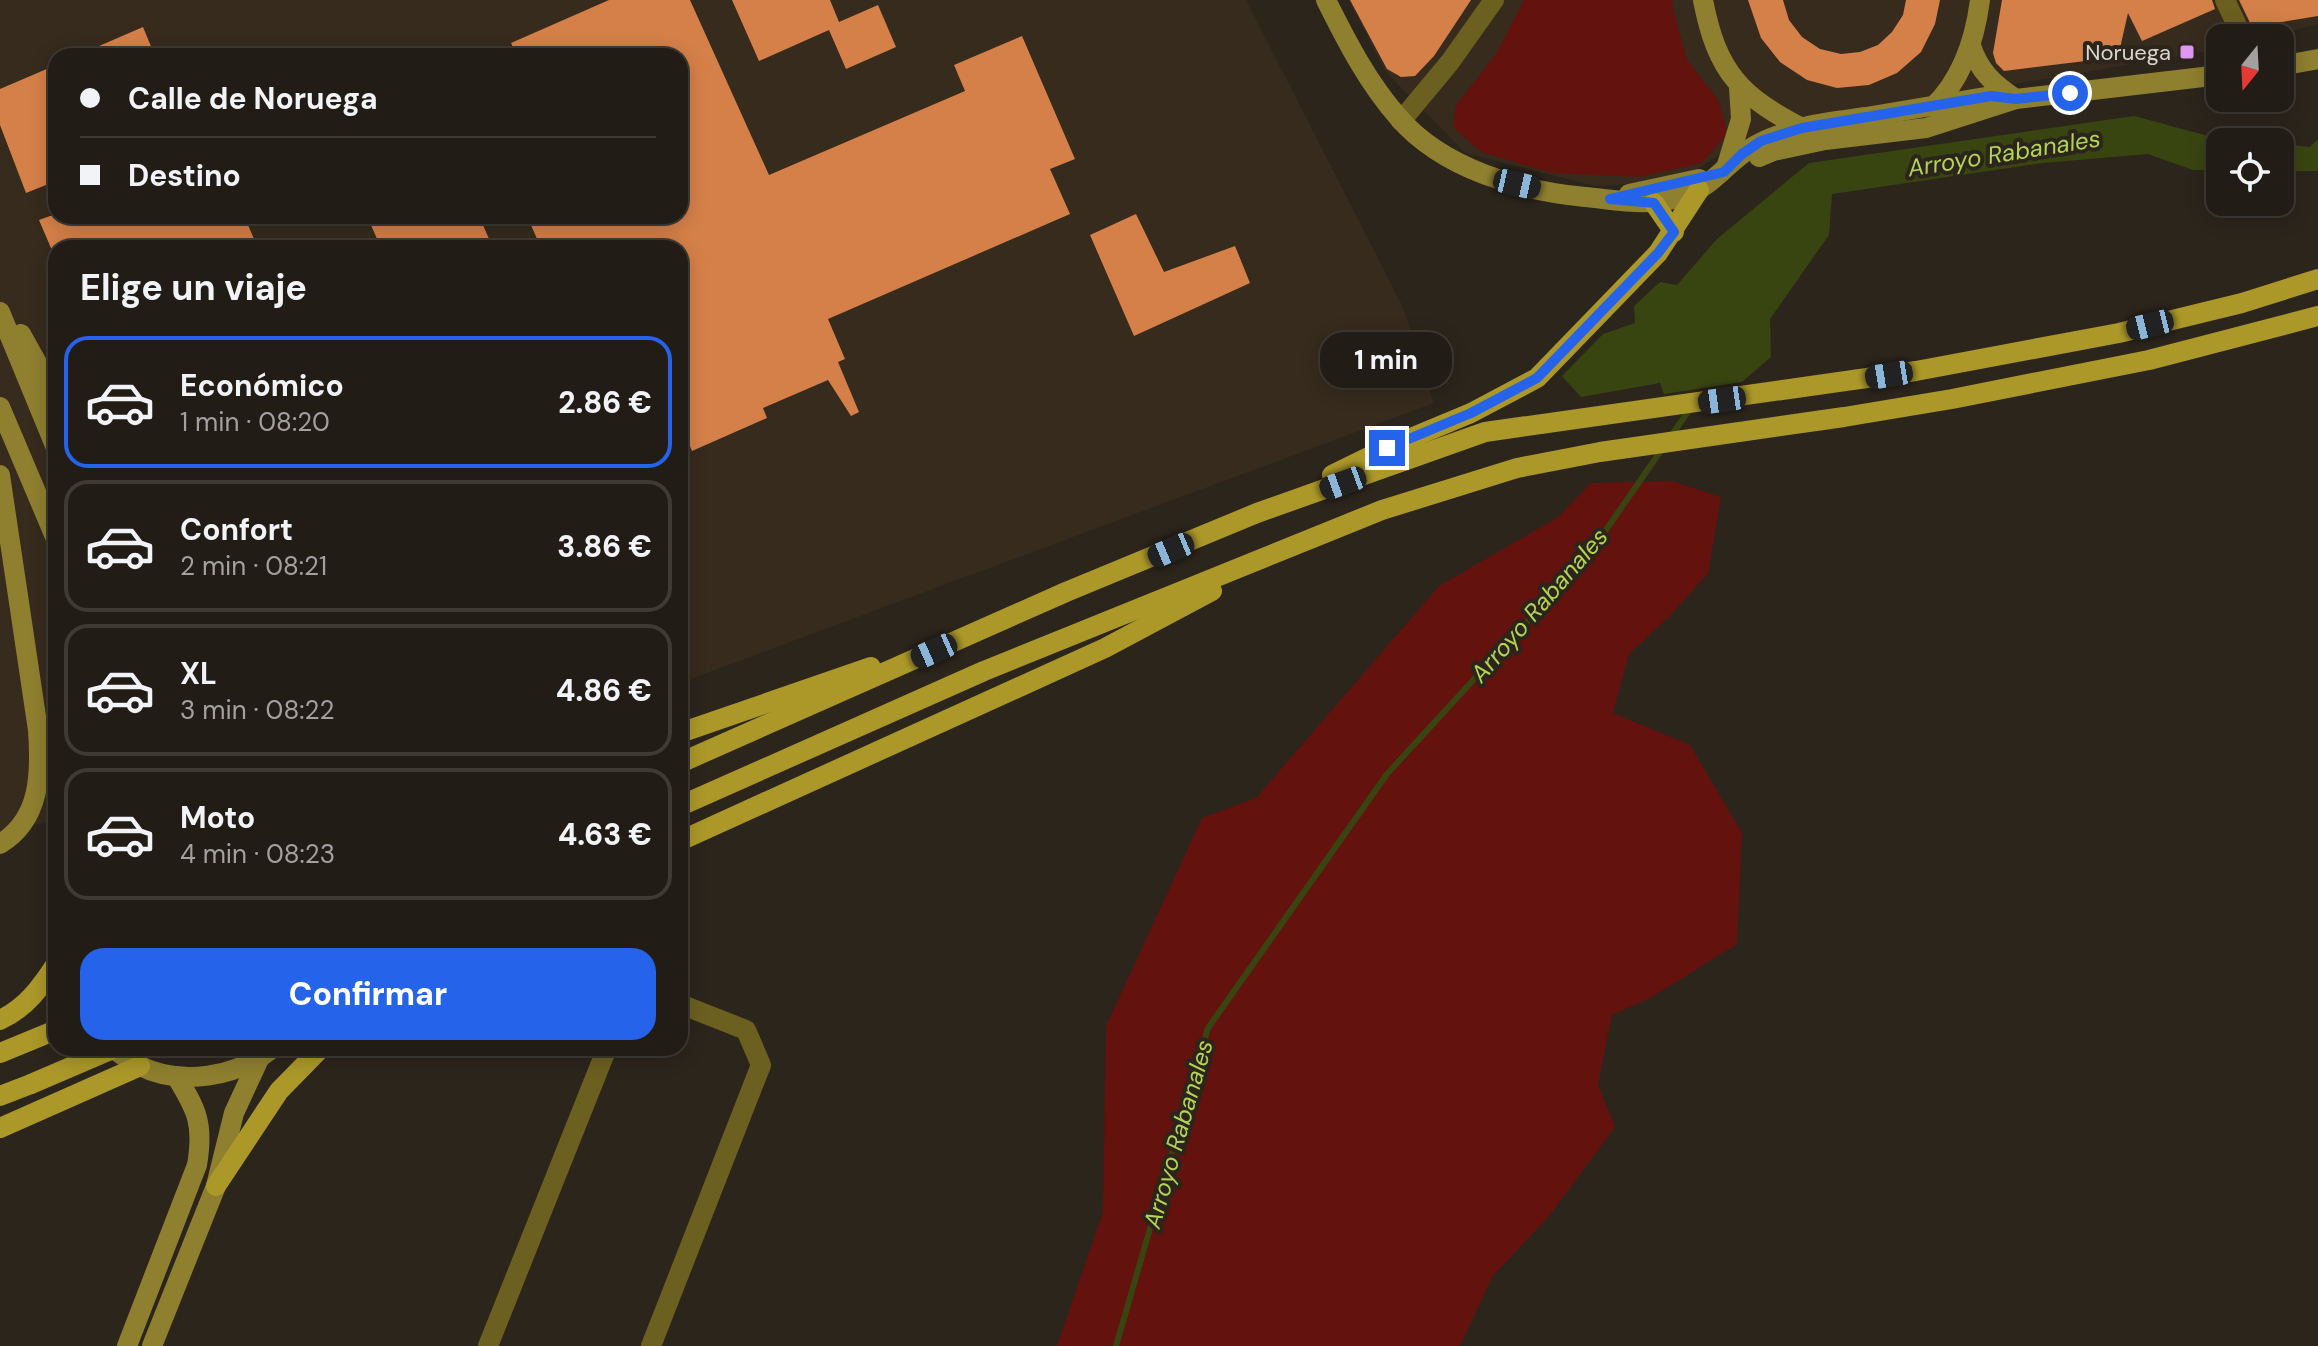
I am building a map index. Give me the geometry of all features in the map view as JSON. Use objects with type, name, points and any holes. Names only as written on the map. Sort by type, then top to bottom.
[{"type":"main road","points":[[1257,513],[1387,448],[1471,413],[1537,378],[1658,253],[1699,190]]},
{"type":"main road","points":[[1654,203],[1674,232]]},
{"type":"main road","points":[[688,759],[992,625],[1257,513],[1485,432],[1916,371],[2119,333],[2242,303],[2318,279]]},
{"type":"main road","points":[[688,802],[984,671],[1382,510],[1517,468],[1600,452],[1952,399],[2149,360],[2318,316]]},
{"type":"main road","points":[[688,838],[1105,648],[1210,592],[1382,510]]},
{"type":"main road","points":[[688,730],[992,625]]},
{"type":"main road","points":[[0,1020],[16,1012],[39,990],[48,976]]},
{"type":"main road","points":[[6,1051],[48,1033]]},
{"type":"main road","points":[[0,1096],[96,1056]]},
{"type":"main road","points":[[216,1186],[279,1091],[313,1056]]},
{"type":"main road","points":[[0,1128],[140,1066]]},
{"type":"street","points":[[1326,0],[1354,56],[1401,121],[1430,145],[1462,165],[1569,196],[1654,203],[1699,190],[1761,141],[1802,128],[1991,96],[2016,99]]},
{"type":"street","points":[[1401,121],[1469,38],[1494,0]]},
{"type":"street","points":[[1703,0],[1712,42],[1739,87],[1775,114],[1825,140]]},
{"type":"street","points":[[1825,140],[1848,130],[1913,121],[1935,105],[1961,70],[1971,46],[1980,0]]},
{"type":"street","points":[[2225,0],[2236,24]]},
{"type":"street","points":[[1971,46],[1975,59],[1992,84],[2016,99]]},
{"type":"street","points":[[2294,63],[2318,59]]},
{"type":"street","points":[[1610,199],[1724,172],[1773,151],[1825,140],[1926,128],[2016,99],[2206,77]]},
{"type":"street","points":[[1724,172],[1741,119],[1739,87]]},
{"type":"street","points":[[0,299],[48,383]]},
{"type":"street","points":[[0,312],[48,429]]},
{"type":"street","points":[[0,407],[48,520]]},
{"type":"street","points":[[0,475],[38,730],[41,772],[29,814],[10,838],[0,844]]},
{"type":"street","points":[[651,1346],[761,1065],[746,1030],[688,1007]]},
{"type":"street","points":[[126,1056],[140,1066],[176,1076],[219,1075],[262,1056]]},
{"type":"street","points":[[152,1346],[216,1186],[234,1113],[265,1056]]},
{"type":"street","points":[[488,1346],[604,1056]]},
{"type":"street","points":[[127,1346],[197,1165],[200,1124],[195,1108],[176,1076]]},
{"type":"shaded area","points":[[0,0],[1246,0],[1403,307],[1434,403],[688,680],[688,240],[48,240],[48,822],[0,831]]},
{"type":"shaded area","points":[[1349,0],[2318,0],[2318,24],[2294,30],[2294,24],[2206,24],[2206,51],[1782,124],[1743,140],[1697,169],[1653,183],[1595,186],[1465,153],[1385,71]]},
{"type":"shaded area","points":[[1524,0],[1673,0],[1687,60],[1719,101],[1727,134],[1702,163],[1639,177],[1552,173],[1481,152],[1453,127],[1456,105],[1496,54]]},
{"type":"shaded area","points":[[1672,481],[1721,497],[1708,573],[1669,617],[1629,654],[1613,713],[1690,745],[1742,833],[1737,944],[1652,997],[1612,1015],[1598,1085],[1615,1127],[1550,1215],[1492,1277],[1460,1346],[1057,1346],[1103,1212],[1106,1026],[1202,818],[1256,798],[1439,586],[1557,518],[1591,483]]},
{"type":"water","points":[[2134,116],[2206,135],[2206,170],[2193,170],[2148,154],[2043,163],[1832,194],[1829,235],[1770,319],[1771,357],[1742,382],[1664,394],[1660,383],[1581,397],[1562,376],[1603,334],[1635,323],[1634,306],[1660,282],[1677,285],[1717,239],[1809,163]]},
{"type":"water","points":[[2318,139],[2318,171],[2294,171],[2294,145],[2310,147]]},
{"type":"building","points":[[609,0],[690,0],[769,175],[965,91],[954,65],[1022,36],[1075,159],[1050,169],[1070,214],[828,319],[845,359],[838,362],[859,412],[851,416],[828,380],[763,408],[767,418],[692,451],[688,442],[688,240],[538,240],[530,224],[688,224],[688,48],[513,48],[511,43]]},
{"type":"building","points":[[732,0],[830,0],[839,22],[878,5],[896,47],[846,69],[829,30],[759,61]]},
{"type":"building","points":[[1350,0],[1471,0],[1434,56],[1415,76],[1401,77],[1387,69]]},
{"type":"building","points":[[1748,0],[1783,0],[1789,20],[1802,37],[1820,49],[1841,54],[1860,52],[1878,45],[1892,32],[1903,15],[1906,0],[1940,0],[1935,24],[1921,52],[1897,73],[1869,85],[1837,88],[1807,80],[1780,62],[1761,38]]},
{"type":"building","points":[[2002,0],[2212,0],[2215,9],[2142,41],[2128,13],[2118,57],[2004,71],[1996,63],[1993,53]]},
{"type":"building","points":[[2239,0],[2318,0],[2318,16],[2251,24]]},
{"type":"building","points":[[143,27],[152,48],[94,48]]},
{"type":"building","points":[[48,68],[48,184],[26,193],[0,125],[0,89]]},
{"type":"building","points":[[1136,214],[1164,272],[1235,246],[1250,283],[1134,336],[1090,235]]},
{"type":"building","points":[[48,217],[48,224],[248,224],[254,240],[48,241],[39,220]]},
{"type":"building","points":[[370,224],[482,224],[490,240],[378,240]]},
{"type":"waterway","name":"Arroyo Rabanales","points":[[1671,436],[1690,409]]},
{"type":"waterway","name":"Arroyo Rabanales","points":[[1116,1346],[1208,1028],[1387,774],[1590,553],[1662,449]]},
{"type":"place","name":"Noruega","points":[[2187,52]]},
{"type":"route","points":[[1387,448],[1471,413],[1537,378],[1597,319],[1674,232],[1654,203],[1610,199],[1724,172],[1761,141],[1802,128],[1991,96],[2016,99],[2070,93]]}]
